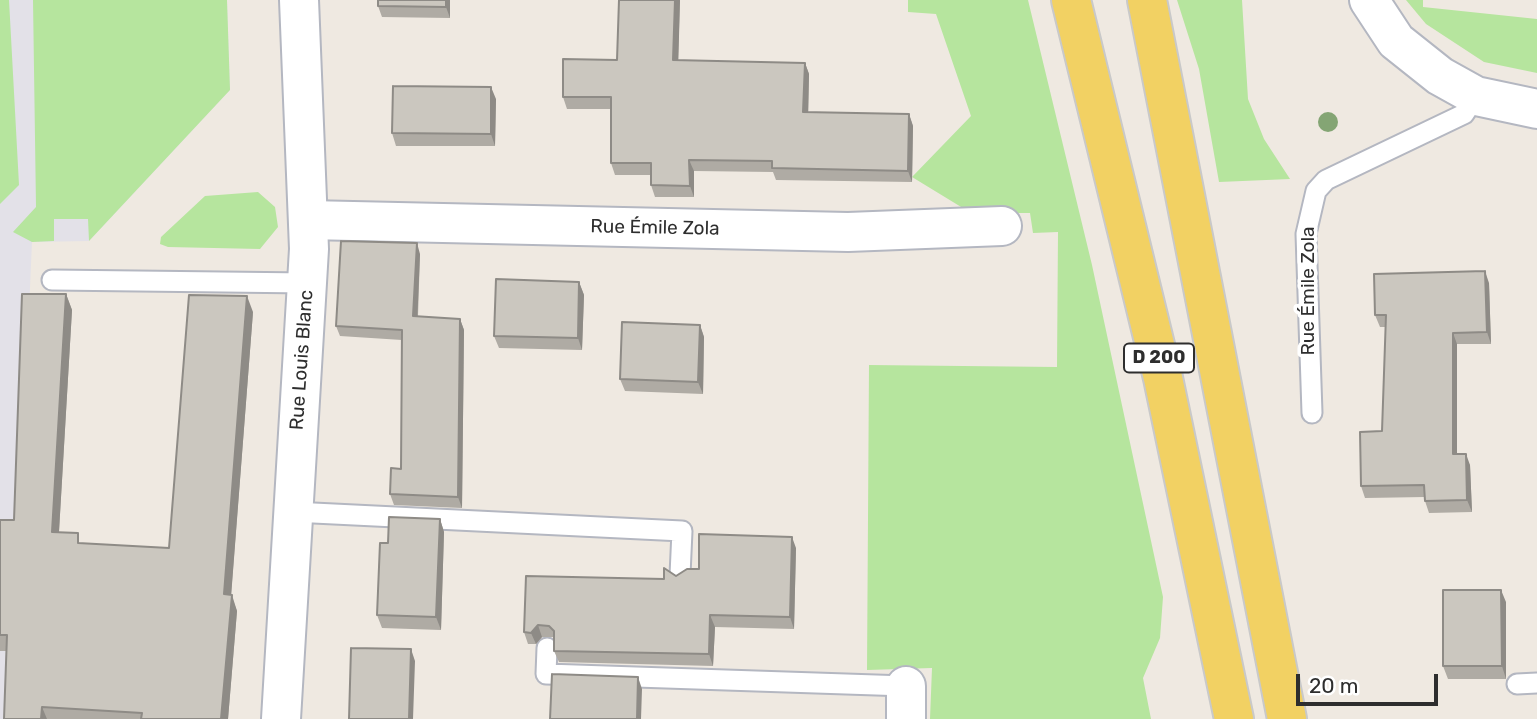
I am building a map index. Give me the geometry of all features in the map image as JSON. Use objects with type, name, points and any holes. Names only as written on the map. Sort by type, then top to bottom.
[{"type":"main road","name":"D 200","points":[[1070,0],[1163,378],[1234,719]]},
{"type":"main road","name":"D 200","points":[[1147,0],[1287,719]]},
{"type":"street","name":"Rue Louis Blanc","points":[[281,719],[307,283],[308,220],[299,0]]},
{"type":"street","points":[[1369,0],[1396,41],[1418,61],[1476,96],[1537,109]]},
{"type":"street","name":"Rue Émile Zola","points":[[308,220],[848,232],[1002,226]]},
{"type":"lane","name":"Rue Émile Zola","points":[[1312,413],[1306,234],[1316,191],[1326,180],[1464,114],[1476,96]]},
{"type":"lane","points":[[52,280],[307,283]]},
{"type":"lane","points":[[293,512],[682,531],[680,575]]},
{"type":"lane","points":[[547,648],[546,674],[906,703]]},
{"type":"lane","points":[[1517,684],[1537,683]]},
{"type":"shaded area","points":[[0,0],[227,0],[230,90],[89,241],[32,242],[11,719],[0,719]]},
{"type":"green space","points":[[0,0],[9,0],[19,185],[0,204]]},
{"type":"green space","points":[[33,0],[227,0],[230,90],[89,241],[88,219],[54,219],[54,241],[32,242],[13,232],[36,207]]},
{"type":"green space","points":[[908,0],[1028,0],[1092,265],[1163,597],[1160,638],[1143,678],[1151,719],[930,719],[932,668],[867,670],[869,365],[1057,367],[1058,232],[1033,233],[1030,213],[971,213],[912,177],[971,116],[936,14],[908,12]]},
{"type":"green space","points":[[1177,0],[1242,0],[1248,99],[1264,139],[1290,179],[1219,182],[1199,69]]},
{"type":"green space","points":[[1406,0],[1423,0],[1423,7],[1537,19],[1537,73],[1484,62],[1426,24]]},
{"type":"green space","points":[[258,192],[275,207],[278,227],[260,249],[168,247],[160,244],[161,237],[205,196]]},
{"type":"building","points":[[378,0],[446,0],[446,7],[378,6]]},
{"type":"building","points":[[619,0],[675,0],[673,60],[805,63],[803,112],[909,114],[908,171],[772,168],[772,161],[689,160],[690,186],[651,185],[651,163],[611,163],[611,97],[563,97],[563,59],[617,60]]},
{"type":"building","points":[[393,86],[491,87],[491,134],[392,133]]},
{"type":"building","points":[[341,241],[417,243],[413,316],[460,319],[458,497],[390,494],[391,468],[401,469],[402,330],[336,326]]},
{"type":"building","points":[[1485,271],[1487,332],[1453,333],[1453,454],[1466,454],[1467,500],[1425,501],[1424,485],[1361,486],[1360,432],[1382,431],[1386,315],[1375,315],[1374,274]]},
{"type":"building","points":[[496,279],[579,282],[578,338],[494,336]]},
{"type":"building","points":[[22,294],[66,294],[52,532],[78,533],[78,543],[169,548],[189,295],[247,296],[224,594],[232,595],[221,719],[141,719],[142,713],[42,707],[41,719],[4,719],[7,635],[0,635],[0,520],[14,520]]},
{"type":"building","points":[[622,322],[700,325],[698,382],[620,379]]},
{"type":"building","points":[[389,517],[440,519],[436,617],[377,615],[380,543],[388,543]]},
{"type":"building","points":[[699,534],[792,537],[790,617],[710,615],[709,654],[554,651],[554,631],[549,626],[538,625],[531,633],[524,632],[526,576],[664,579],[664,568],[676,576],[687,569],[699,569]]},
{"type":"building","points":[[1443,590],[1501,590],[1502,666],[1443,666]]},
{"type":"building","points":[[351,648],[411,649],[409,719],[349,719]]},
{"type":"building","points":[[552,674],[638,677],[637,719],[550,719]]}]
